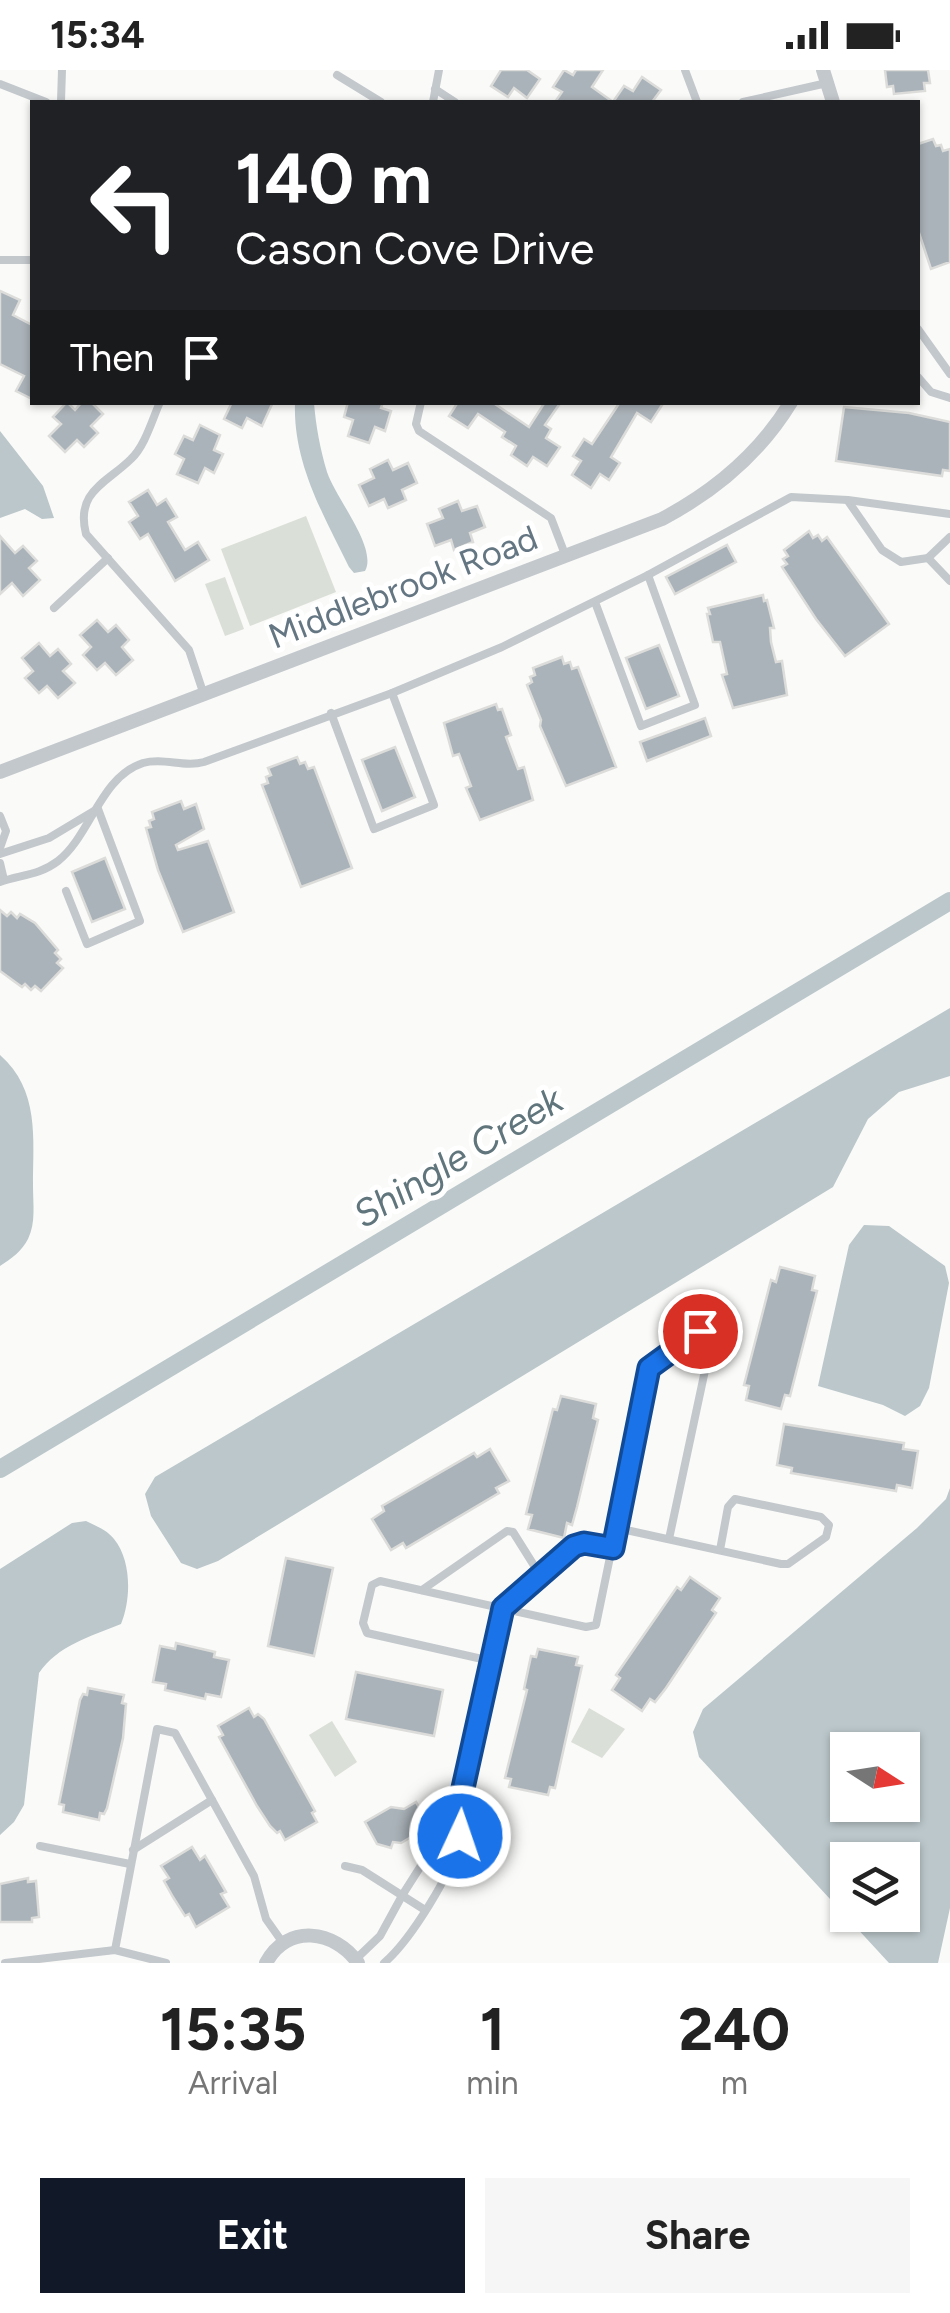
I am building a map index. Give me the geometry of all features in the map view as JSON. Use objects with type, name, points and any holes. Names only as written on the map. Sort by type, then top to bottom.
[{"type":"street","name":"Middlebrook Road","points":[[0,772],[662,519],[744,462],[790,405]]},
{"type":"street","points":[[266,1963],[283,1943],[313,1934],[342,1945],[357,1961]]},
{"type":"lane","points":[[61,100],[62,70]]},
{"type":"lane","points":[[433,100],[439,70]]},
{"type":"lane","points":[[685,70],[696,100]]},
{"type":"lane","points":[[337,75],[378,100]]},
{"type":"lane","points":[[750,100],[825,77]]},
{"type":"lane","points":[[0,84],[41,100]]},
{"type":"lane","points":[[434,89],[452,100]]},
{"type":"lane","points":[[0,260],[30,260]]},
{"type":"lane","points":[[920,332],[948,374],[931,392]]},
{"type":"lane","points":[[920,379],[931,392],[950,398]]},
{"type":"lane","points":[[159,405],[134,457],[100,483],[85,507],[83,520],[86,534],[189,650],[204,695]]},
{"type":"lane","points":[[420,405],[416,424],[419,431],[551,518],[566,557]]},
{"type":"lane","points":[[0,863],[2,881],[45,870],[60,860],[116,781],[142,764],[204,762],[392,694],[502,647],[648,576],[791,497],[848,500],[950,514]]},
{"type":"lane","points":[[848,500],[882,550],[901,562],[928,558],[950,537]]},
{"type":"lane","points":[[54,608],[108,558]]},
{"type":"lane","points":[[928,558],[950,581]]},
{"type":"lane","points":[[595,602],[641,726],[695,705],[648,576]]},
{"type":"lane","points":[[331,714],[374,830],[434,805],[392,694]]},
{"type":"lane","points":[[0,851],[49,838],[98,809]]},
{"type":"lane","points":[[66,890],[87,944],[140,921],[98,809]]},
{"type":"lane","points":[[0,816],[6,831],[0,851]]},
{"type":"lane","points":[[491,1661],[365,1631],[363,1624],[374,1582],[594,1627],[649,1368],[700,1331],[709,1336],[710,1347],[669,1539]]},
{"type":"lane","points":[[617,1528],[720,1550],[788,1564],[826,1537],[830,1525],[821,1517],[736,1499],[728,1507],[720,1550]]},
{"type":"lane","points":[[422,1590],[507,1531],[513,1532],[540,1576]]},
{"type":"lane","points":[[384,1963],[425,1910],[460,1840],[459,1806],[503,1608],[577,1545],[613,1548]]},
{"type":"lane","points":[[115,1950],[157,1729],[175,1732],[254,1876],[266,1919],[283,1943]]},
{"type":"lane","points":[[133,1850],[212,1800]]},
{"type":"lane","points":[[357,1961],[380,1936],[402,1894],[459,1806]]},
{"type":"lane","points":[[40,1846],[130,1864]]},
{"type":"lane","points":[[345,1866],[362,1870],[425,1910]]},
{"type":"lane","points":[[5,1963],[115,1950],[166,1963]]},
{"type":"shaded area","points":[[295,405],[314,405],[327,472],[366,550],[365,571],[354,573],[349,567],[329,527],[304,467]]},
{"type":"shaded area","points":[[0,431],[43,486],[54,518],[42,519],[25,509],[0,518]]},
{"type":"shaded area","points":[[306,516],[336,592],[250,626],[221,549]]},
{"type":"shaded area","points":[[225,577],[244,629],[225,636],[205,584]]},
{"type":"shaded area","points":[[950,1008],[950,1076],[899,1092],[868,1119],[833,1187],[218,1561],[197,1569],[181,1563],[151,1516],[145,1494],[155,1477]]},
{"type":"shaded area","points":[[0,1055],[22,1084],[32,1116],[34,1206],[28,1239],[0,1266]]},
{"type":"shaded area","points":[[864,1225],[889,1226],[945,1266],[949,1283],[929,1388],[920,1406],[905,1416],[883,1405],[818,1386],[849,1245]]},
{"type":"shaded area","points":[[950,1488],[950,1908],[938,1963],[889,1963],[860,1932],[920,1932],[920,1842],[830,1842],[830,1899],[699,1757],[693,1732],[703,1709],[946,1499]]},
{"type":"shaded area","points":[[86,1521],[101,1528],[120,1548],[128,1581],[124,1614],[121,1624],[65,1649],[39,1673],[24,1805],[0,1835],[0,1569],[72,1523]]},
{"type":"shaded area","points":[[589,1708],[625,1729],[602,1758],[571,1742]]},
{"type":"shaded area","points":[[332,1721],[357,1762],[335,1777],[309,1735]]},
{"type":"building","points":[[501,70],[527,70],[540,79],[527,98],[514,88],[508,97],[491,86]]},
{"type":"building","points":[[564,70],[573,75],[576,70],[603,70],[592,87],[610,100],[556,100],[562,92],[553,87]]},
{"type":"building","points":[[885,70],[928,70],[930,83],[924,83],[925,91],[894,94],[893,86],[887,87]]},
{"type":"building","points":[[642,77],[661,90],[654,100],[614,100],[624,86],[633,91]]},
{"type":"building","points":[[933,139],[943,151],[950,149],[950,262],[931,269],[920,236],[920,143]]},
{"type":"building","points":[[0,291],[20,300],[13,315],[30,324],[30,398],[16,391],[24,376],[0,364]]},
{"type":"building","points":[[64,405],[75,410],[79,405],[94,405],[103,414],[91,426],[98,433],[84,447],[77,440],[65,452],[49,436],[61,424],[53,417]]},
{"type":"building","points":[[231,405],[272,405],[262,426],[247,418],[242,428],[224,419]]},
{"type":"building","points":[[347,405],[382,405],[381,408],[391,411],[385,431],[375,427],[369,443],[348,436],[353,420],[344,417]]},
{"type":"building","points":[[456,405],[496,405],[529,427],[543,405],[559,405],[545,425],[551,429],[546,438],[560,447],[547,466],[533,457],[527,466],[511,455],[516,446],[502,437],[505,432],[478,414],[468,428],[449,416]]},
{"type":"building","points":[[618,405],[662,405],[651,422],[637,413],[611,457],[620,463],[609,480],[600,474],[591,488],[572,475],[581,461],[573,456],[584,439],[592,444]]},
{"type":"building","points":[[844,407],[909,413],[950,422],[950,471],[943,470],[942,476],[836,461]]},
{"type":"building","points":[[200,425],[220,435],[214,450],[223,454],[214,473],[205,468],[198,483],[177,474],[184,459],[175,454],[184,436],[193,440]]},
{"type":"building","points":[[388,460],[393,470],[408,463],[417,483],[402,490],[406,500],[388,508],[384,499],[369,506],[359,485],[374,478],[370,469]]},
{"type":"building","points":[[148,490],[157,505],[166,499],[177,517],[168,522],[185,550],[198,542],[209,560],[175,581],[148,534],[140,539],[129,522],[138,516],[129,502]]},
{"type":"building","points":[[458,501],[462,511],[477,506],[485,527],[470,533],[473,542],[454,550],[451,540],[435,546],[427,524],[443,518],[439,509]]},
{"type":"building","points":[[809,531],[813,538],[818,535],[822,541],[827,537],[889,624],[845,656],[782,567],[788,556],[784,550]]},
{"type":"building","points":[[0,536],[15,553],[23,546],[37,561],[29,568],[40,580],[23,596],[12,583],[0,594]]},
{"type":"building","points":[[727,545],[736,562],[675,594],[666,577]]},
{"type":"building","points":[[763,595],[774,628],[770,628],[771,642],[776,662],[782,661],[787,695],[733,708],[722,675],[727,674],[720,642],[713,642],[708,608]]},
{"type":"building","points":[[97,620],[108,632],[116,625],[129,640],[122,647],[133,660],[116,675],[105,663],[97,670],[83,655],[91,647],[80,635]]},
{"type":"building","points":[[39,643],[50,656],[58,649],[71,664],[63,671],[75,683],[58,698],[47,686],[39,693],[25,678],[33,671],[22,658]]},
{"type":"building","points":[[659,645],[679,696],[646,709],[626,658]]},
{"type":"building","points":[[562,657],[572,669],[578,667],[616,767],[566,786],[527,685],[535,675],[533,668]]},
{"type":"building","points":[[496,704],[498,710],[502,709],[511,735],[506,737],[518,769],[524,767],[533,800],[480,820],[466,788],[471,786],[459,754],[453,756],[444,723]]},
{"type":"building","points":[[705,718],[711,736],[647,761],[640,742]]},
{"type":"building","points":[[395,747],[415,797],[382,811],[362,760]]},
{"type":"building","points":[[297,757],[308,769],[314,767],[352,868],[301,887],[262,785],[268,783],[266,777],[271,775],[268,768]]},
{"type":"building","points":[[181,801],[184,809],[196,804],[204,829],[176,845],[178,850],[208,841],[234,912],[183,932],[146,828],[151,827],[149,821],[154,819],[152,812]]},
{"type":"building","points":[[105,858],[125,909],[92,922],[72,872]]},
{"type":"building","points":[[0,910],[17,918],[20,914],[35,923],[58,950],[55,953],[61,959],[57,963],[63,968],[41,991],[35,986],[31,990],[25,984],[22,987],[0,971]]},
{"type":"building","points":[[780,1267],[815,1276],[812,1290],[817,1291],[790,1396],[785,1395],[781,1409],[746,1400],[749,1386],[744,1385],[771,1280],[776,1282]]},
{"type":"building","points":[[561,1396],[596,1404],[593,1418],[598,1420],[572,1525],[567,1523],[564,1538],[528,1529],[532,1515],[526,1514],[553,1409],[557,1410]]},
{"type":"building","points":[[784,1424],[904,1443],[903,1449],[918,1451],[912,1488],[897,1485],[896,1491],[791,1473],[792,1468],[777,1465]]},
{"type":"building","points":[[490,1449],[509,1481],[496,1488],[499,1493],[406,1548],[403,1543],[391,1550],[372,1519],[384,1511],[382,1506],[474,1453],[477,1457]]},
{"type":"building","points":[[286,1558],[333,1568],[314,1656],[268,1646]]},
{"type":"building","points":[[690,1577],[720,1598],[712,1610],[716,1613],[666,1688],[655,1702],[650,1699],[642,1711],[612,1690],[620,1678],[616,1675],[677,1587],[681,1590]]},
{"type":"building","points":[[176,1643],[215,1652],[214,1657],[229,1660],[221,1697],[206,1694],[205,1699],[165,1690],[166,1684],[153,1682],[160,1646],[175,1649]]},
{"type":"building","points":[[538,1649],[578,1657],[576,1665],[582,1666],[555,1788],[550,1787],[548,1795],[509,1787],[511,1779],[505,1778],[527,1690],[524,1689],[531,1656],[536,1657]]},
{"type":"building","points":[[356,1672],[443,1690],[434,1736],[346,1719]]},
{"type":"building","points":[[88,1688],[124,1695],[122,1703],[126,1704],[123,1738],[107,1808],[104,1814],[100,1813],[99,1820],[63,1812],[64,1805],[59,1804],[80,1700],[83,1694],[87,1695]]},
{"type":"building","points":[[249,1708],[254,1717],[258,1714],[264,1719],[315,1811],[312,1813],[317,1822],[285,1840],[257,1806],[219,1737],[223,1735],[218,1726]]},
{"type":"building","points":[[416,1802],[430,1826],[401,1843],[393,1842],[391,1848],[377,1844],[365,1822],[391,1807],[404,1809]]},
{"type":"building","points":[[192,1847],[200,1860],[205,1856],[226,1892],[221,1894],[229,1907],[196,1927],[173,1897],[164,1881],[169,1878],[161,1866]]},
{"type":"building","points":[[28,1878],[28,1882],[36,1881],[39,1917],[32,1918],[32,1922],[0,1922],[0,1884]]},
{"type":"waterway","name":"Shingle Creek","points":[[0,1469],[950,901]]},
{"type":"route","points":[[460,1836],[459,1806],[503,1608],[574,1546],[584,1543],[613,1548],[650,1365],[700,1331]]}]
